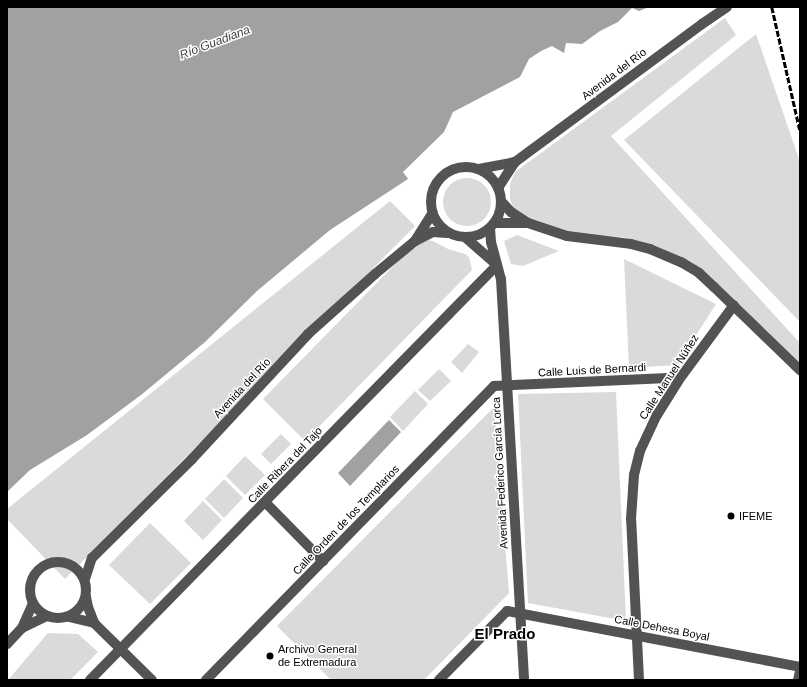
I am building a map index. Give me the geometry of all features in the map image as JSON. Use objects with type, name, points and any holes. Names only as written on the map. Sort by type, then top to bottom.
[{"type":"street","name":"Avenida del Río","points":[[498,188],[515,162],[727,7]]},
{"type":"street","name":"Avenida del Río","points":[[479,169],[515,162]]},
{"type":"street","points":[[466,238],[474,237],[492,225],[500,212],[501,202],[498,188],[494,180],[479,169],[468,166],[446,172],[438,180],[432,191],[430,202],[432,214],[441,228],[466,238],[496,265]]},
{"type":"street","points":[[501,202],[511,212],[528,223],[567,236],[630,244],[666,255],[699,274],[734,305],[800,370]]},
{"type":"street","name":"Avenida del Río","points":[[415,241],[432,214]]},
{"type":"street","points":[[492,225],[528,223]]},
{"type":"street","name":"Avenida Federico García Lorca","points":[[492,225],[496,265],[501,279],[524,680]]},
{"type":"street","name":"Avenida del Río","points":[[85,579],[92,558],[192,459],[308,334],[375,274],[415,241],[433,232],[448,232]]},
{"type":"street","name":"Calle Ribera del Tajo","points":[[90,680],[496,265]]},
{"type":"street","name":"Calle Manuel Núñez","points":[[639,680],[630,519],[634,475],[640,451],[648,433],[678,381],[734,305]]},
{"type":"street","name":"Calle Luis de Bernardi","points":[[507,386],[668,378],[678,381]]},
{"type":"street","name":"Calle Orden de los Templarios","points":[[206,680],[494,386],[507,386]]},
{"type":"street","points":[[265,502],[323,561]]},
{"type":"street","points":[[68,563],[80,571],[85,579],[87,588],[83,605],[77,612],[69,617],[60,619],[47,616],[33,603],[30,588],[32,579],[37,570],[45,564],[55,561],[68,563],[92,558]]},
{"type":"street","points":[[86,597],[94,623],[152,680]]},
{"type":"street","points":[[7,644],[22,628],[33,603]]},
{"type":"street","points":[[439,680],[507,611],[520,613]]},
{"type":"street","name":"Calle Dehesa Boyal","points":[[520,613],[800,667]]},
{"type":"street","points":[[22,628],[47,616]]},
{"type":"street","points":[[69,617],[94,623]]},
{"type":"street","points":[[798,680],[800,671]]},
{"type":"shaded area","points":[[725,18],[736,35],[611,136],[800,343],[800,374],[693,263],[656,246],[622,237],[576,235],[524,218],[514,209],[510,199],[510,184],[515,172]]},
{"type":"shaded area","points":[[756,34],[800,162],[800,322],[624,140]]},
{"type":"shaded area","points":[[462,178],[472,178],[481,182],[487,188],[490,193],[490,211],[481,222],[472,226],[462,226],[453,222],[447,216],[443,207],[443,197],[447,188],[453,182]]},
{"type":"shaded area","points":[[390,201],[415,226],[65,579],[7,519],[7,509]]},
{"type":"shaded area","points":[[517,235],[559,251],[523,266],[511,264],[504,241]]},
{"type":"shaded area","points":[[428,240],[448,249],[465,254],[469,257],[472,270],[305,441],[263,399],[412,247],[414,249],[422,241]]},
{"type":"shaded area","points":[[624,259],[716,304],[677,365],[629,368]]},
{"type":"shaded area","points":[[468,344],[479,352],[462,373],[451,362]]},
{"type":"shaded area","points":[[439,369],[451,381],[430,401],[418,390]]},
{"type":"shaded area","points":[[415,391],[428,404],[403,431],[390,417]]},
{"type":"shaded area","points":[[616,392],[626,621],[528,603],[518,394]]},
{"type":"shaded area","points":[[494,407],[509,593],[424,680],[331,680],[277,626]]},
{"type":"shaded area","points":[[281,434],[291,444],[271,464],[261,454]]},
{"type":"shaded area","points":[[245,456],[265,475],[245,495],[226,476]]},
{"type":"shaded area","points":[[224,479],[243,498],[224,518],[205,499]]},
{"type":"shaded area","points":[[203,501],[222,520],[203,540],[184,521]]},
{"type":"shaded area","points":[[150,523],[191,563],[150,604],[109,565]]},
{"type":"shaded area","points":[[48,633],[78,634],[98,652],[70,680],[8,680]]},
{"type":"water","name":"Río Guadiana","points":[[7,7],[649,7],[639,11],[632,8],[618,22],[600,31],[582,44],[566,43],[564,53],[552,46],[541,51],[529,59],[520,77],[453,112],[444,132],[403,172],[408,179],[330,230],[257,291],[205,342],[141,395],[87,435],[30,470],[7,492]]},
{"type":"water","points":[[389,420],[401,432],[350,486],[338,473]]},
{"type":"railway","points":[[772,7],[800,130]]},
{"type":"place","name":"IFEME","points":[[731,516]]},
{"type":"place","name":"Archivo General de Extremadura","points":[[270,656]]},
{"type":"district","name":"El Prado","points":[[505,634]]}]
